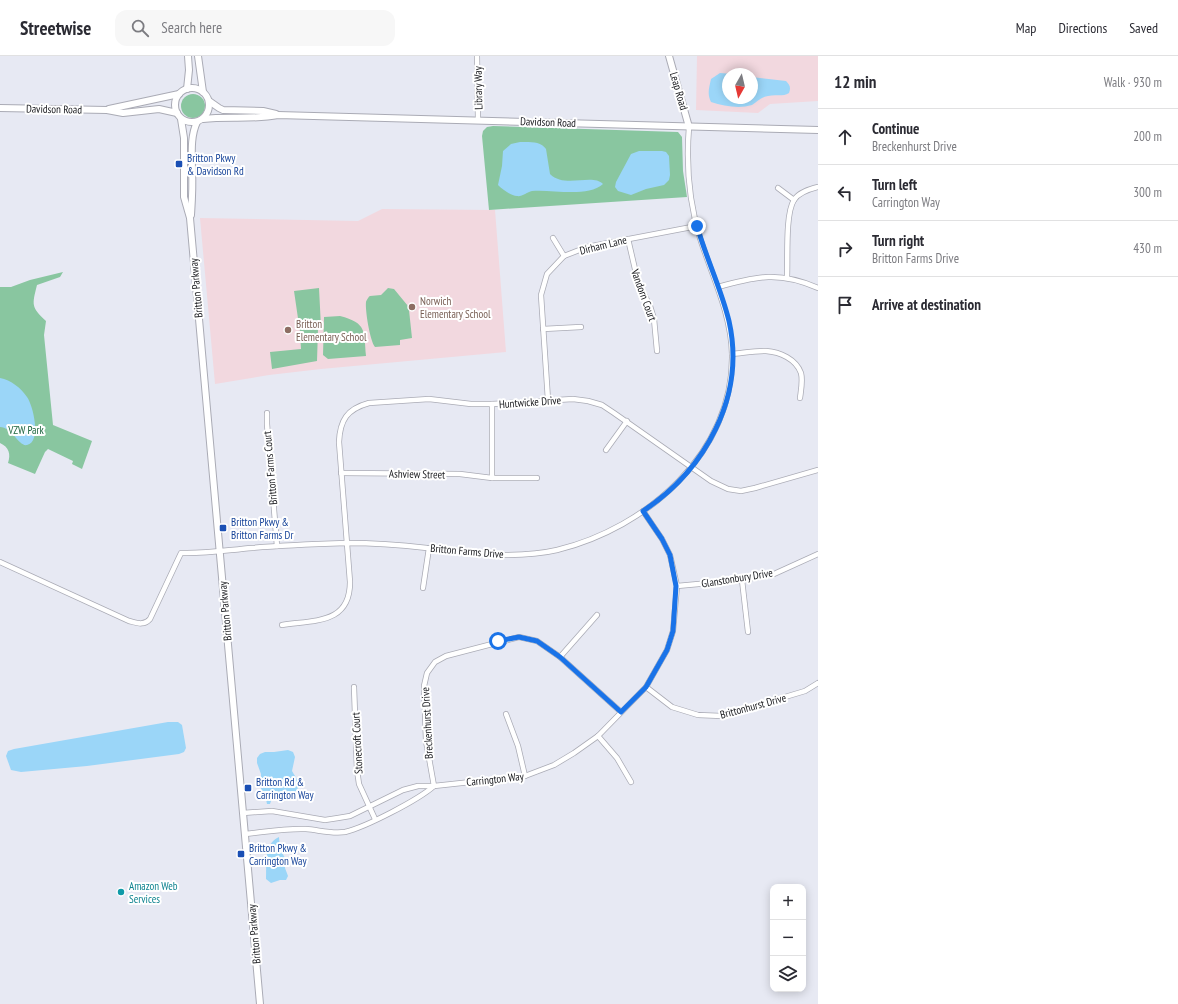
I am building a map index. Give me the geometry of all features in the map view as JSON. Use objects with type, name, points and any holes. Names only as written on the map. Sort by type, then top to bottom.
[{"type":"main road","points":[[186,89],[189,70],[188,56]]},
{"type":"main road","points":[[198,56],[203,92],[209,101],[209,110],[203,119],[197,122],[186,122],[179,116],[175,106],[179,94],[186,89],[192,88],[203,92]]},
{"type":"main road","name":"Leap Road","points":[[669,56],[689,127]]},
{"type":"main road","name":"Davidson Road","points":[[107,110],[179,94]]},
{"type":"main road","name":"Davidson Road","points":[[209,101],[224,110],[263,111],[278,115]]},
{"type":"main road","name":"Davidson Road","points":[[0,108],[107,110],[123,113],[159,109],[179,116]]},
{"type":"main road","name":"Davidson Road","points":[[203,119],[222,117],[265,117],[278,115],[818,130]]},
{"type":"main road","name":"Britton Parkway","points":[[179,116],[184,138],[184,197],[190,218],[260,1004]]},
{"type":"main road","name":"Britton Parkway","points":[[190,218],[193,198],[192,144],[193,132],[197,122]]},
{"type":"street","name":"Library Way","points":[[477,56],[478,120]]},
{"type":"street","name":"Britton Farms Drive","points":[[0,562],[129,621],[139,624],[147,622],[150,618],[181,553],[201,554],[277,546],[347,543],[429,548],[464,553],[500,555],[541,552],[557,550],[591,539],[620,525],[643,511],[666,494],[692,468],[708,446],[720,421],[726,402],[731,377],[732,354],[729,322],[697,226],[691,198],[687,146],[689,127]]},
{"type":"street","points":[[787,277],[788,218],[794,200],[807,189],[818,187]]},
{"type":"street","points":[[778,188],[794,200]]},
{"type":"street","name":"Dirham Lane","points":[[548,400],[541,295],[548,274],[564,256],[587,247],[697,226]]},
{"type":"street","points":[[553,238],[564,256]]},
{"type":"street","name":"Vandorn Court","points":[[628,239],[638,282],[650,306],[654,319],[657,351]]},
{"type":"street","points":[[718,287],[763,276],[787,277],[805,282],[818,288]]},
{"type":"street","points":[[543,330],[581,327]]},
{"type":"street","points":[[732,354],[766,352],[780,353],[793,361],[801,373],[802,385],[800,398]]},
{"type":"street","name":"Huntwicke Drive","points":[[282,624],[331,616],[339,612],[344,606],[350,591],[338,442],[341,424],[346,416],[352,410],[369,403],[429,399],[470,404],[573,399],[588,401],[602,405],[692,468],[715,483],[728,489],[741,491],[818,470]]},
{"type":"street","points":[[492,404],[492,478]]},
{"type":"street","name":"Britton Farms Court","points":[[267,414],[277,546]]},
{"type":"street","points":[[606,450],[627,422]]},
{"type":"street","name":"Ashview Street","points":[[341,473],[460,474],[492,478],[537,478]]},
{"type":"street","name":"Carrington Way","points":[[243,813],[272,810],[326,820],[350,816],[403,790],[418,786],[434,786],[525,776],[554,765],[574,754],[598,736],[646,687],[667,650],[673,631],[676,586],[670,555],[662,539],[643,511]]},
{"type":"street","points":[[423,588],[429,548]]},
{"type":"street","name":"Glanstonbury Drive","points":[[676,586],[742,580],[774,574],[818,554]]},
{"type":"street","points":[[742,580],[748,632]]},
{"type":"street","points":[[560,657],[597,616]]},
{"type":"street","name":"Breckenhurst Drive","points":[[434,786],[426,741],[424,686],[427,673],[435,662],[446,656],[519,637],[537,641],[560,657],[621,712]]},
{"type":"street","name":"Brittonhurst Drive","points":[[646,687],[672,707],[698,715],[722,716],[805,692],[818,683]]},
{"type":"street","name":"Stonecroft Court","points":[[354,687],[357,770],[359,784],[375,819]]},
{"type":"street","points":[[506,714],[518,746],[525,776]]},
{"type":"street","points":[[598,736],[617,758],[631,782]]},
{"type":"street","name":"Carrington Way","points":[[245,834],[297,829],[332,833],[345,832],[356,829],[426,792],[434,786]]},
{"type":"shaded area","points":[[697,56],[818,56],[818,101],[770,104],[758,113],[696,110]]},
{"type":"shaded area","name":"Norwich Elementary School","points":[[382,209],[495,210],[506,352],[321,369],[269,375],[215,384],[200,218],[358,221]]},
{"type":"green space","points":[[193,94],[198,95],[204,101],[204,111],[198,117],[193,118],[188,117],[182,111],[181,106],[182,101],[188,95]]},
{"type":"green space","points":[[487,127],[678,132],[682,137],[683,171],[687,197],[489,210],[482,136],[483,131]]},
{"type":"green space","name":"VZW Park","points":[[63,272],[60,277],[37,285],[34,297],[35,309],[46,321],[44,335],[53,425],[92,441],[82,469],[72,464],[73,461],[48,449],[45,452],[35,474],[8,463],[8,451],[0,443],[0,287],[11,287],[30,280]]},
{"type":"green space","points":[[319,288],[321,327],[318,329],[317,361],[272,369],[270,352],[301,349],[294,291]]},
{"type":"green space","points":[[388,288],[394,289],[408,306],[412,338],[400,340],[400,345],[375,347],[371,339],[368,325],[366,302],[370,296],[381,295]]},
{"type":"green space","points":[[340,316],[360,325],[364,334],[366,356],[328,359],[323,355],[324,317]]},
{"type":"water","points":[[722,73],[722,104],[753,104],[742,107],[732,106],[711,102],[709,88],[711,79]]},
{"type":"water","points":[[758,78],[786,81],[790,87],[789,93],[784,95],[771,95],[758,100]]},
{"type":"water","points":[[520,142],[534,142],[544,146],[546,149],[550,174],[556,178],[570,181],[592,180],[603,184],[588,191],[579,192],[532,191],[519,196],[509,194],[498,185],[503,151],[511,144]]},
{"type":"water","points":[[639,151],[666,152],[669,156],[670,175],[669,180],[664,185],[646,189],[631,195],[618,191],[615,187],[616,182],[631,154]]},
{"type":"water","points":[[0,378],[19,388],[25,394],[32,407],[35,431],[32,442],[27,445],[21,443],[8,430],[0,427]]},
{"type":"water","points":[[168,722],[178,722],[182,725],[186,748],[184,752],[179,754],[87,766],[21,772],[11,770],[6,756],[8,751],[14,749]]},
{"type":"water","points":[[288,750],[293,752],[295,757],[292,771],[298,781],[298,787],[296,791],[290,795],[272,798],[270,804],[267,804],[261,789],[261,774],[257,763],[257,758],[260,754],[265,752]]},
{"type":"water","points":[[279,837],[280,849],[285,858],[285,868],[288,876],[286,880],[271,883],[266,879],[268,849],[270,844]]},
{"type":"place","name":"Britton Pkwy & Davidson Rd","points":[[179,164]]},
{"type":"place","name":"Norwich Elementary School","points":[[412,307]]},
{"type":"place","name":"Britton Elementary School","points":[[288,330]]},
{"type":"place","name":"Britton Pkwy & Britton Farms Dr","points":[[223,528]]},
{"type":"place","name":"Britton Rd & Carrington Way","points":[[248,788]]},
{"type":"place","name":"Britton Pkwy & Carrington Way","points":[[241,854]]},
{"type":"place","name":"Amazon Web Services","points":[[121,892]]},
{"type":"route","points":[[498,641],[519,637],[537,641],[560,657],[621,712],[646,687],[667,650],[673,631],[676,586],[670,555],[662,539],[643,511],[671,490],[692,468],[708,446],[720,421],[726,402],[731,377],[732,354],[729,322],[697,226]]}]
